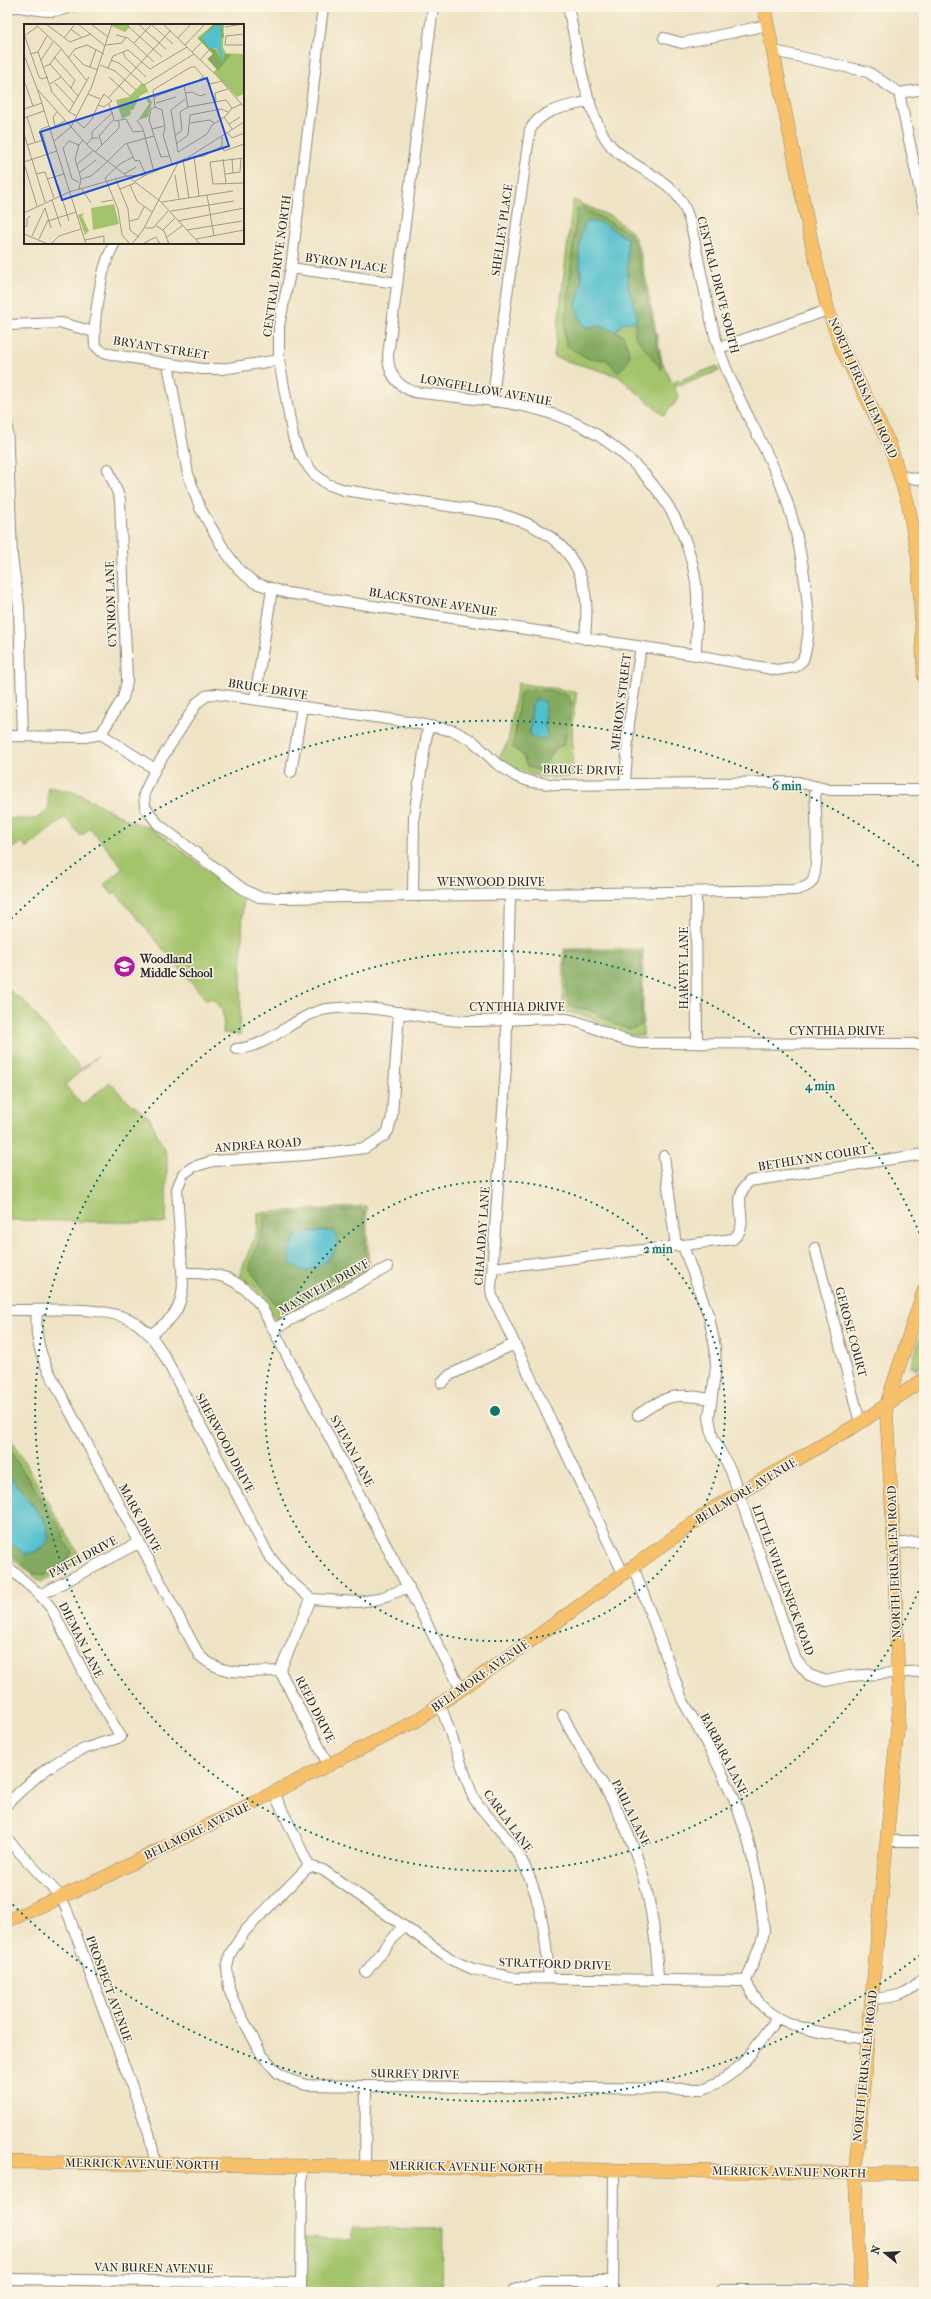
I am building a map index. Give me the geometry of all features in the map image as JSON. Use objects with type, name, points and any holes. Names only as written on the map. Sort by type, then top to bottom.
[{"type":"main road","name":"NORTH JERUSALEM ROAD","points":[[764,7],[812,244],[828,310],[842,349],[890,445],[900,476],[914,530],[919,572],[924,678]]},
{"type":"main road","name":"NORTH JERUSALEM ROAD","points":[[861,2292],[855,2173],[899,1712],[894,1544],[886,1406],[924,1290]]},
{"type":"main road","name":"BELLMORE AVENUE","points":[[7,1921],[61,1897],[392,1734],[462,1689],[717,1506],[860,1423],[924,1379]]},
{"type":"main road","name":"MERRICK AVENUE NORTH","points":[[7,2162],[924,2174]]},
{"type":"street","points":[[7,8],[19,7],[49,12],[60,12],[71,7]]},
{"type":"street","name":"CENTRAL DRIVE NORTH","points":[[323,7],[291,268],[279,326],[279,360],[293,436],[300,456],[313,473],[327,484],[344,490],[500,514],[523,520],[538,527],[560,545],[578,571],[586,594],[586,639]]},
{"type":"street","name":"LONGFELLOW AVENUE","points":[[433,7],[388,355],[389,367],[393,377],[402,386],[414,392],[492,402],[542,411],[563,418],[594,433],[621,451],[656,488],[678,524],[692,564],[697,602],[696,655]]},
{"type":"street","name":"CENTRAL DRIVE SOUTH","points":[[568,7],[590,102],[604,136],[629,162],[666,184],[683,205],[692,226],[712,325],[719,348],[733,388],[775,470],[789,505],[801,551],[810,620]]},
{"type":"street","points":[[664,38],[682,43],[768,25]]},
{"type":"street","points":[[774,51],[868,72],[899,93],[924,89]]},
{"type":"street","points":[[899,93],[924,210]]},
{"type":"street","name":"SHELLEY PLACE","points":[[492,402],[530,130],[536,120],[544,114],[590,102]]},
{"type":"street","points":[[7,325],[62,323],[94,332],[104,271],[110,251],[114,244]]},
{"type":"street","name":"BYRON PLACE","points":[[291,268],[397,283]]},
{"type":"street","points":[[719,348],[828,310]]},
{"type":"street","name":"BRYANT STREET","points":[[94,332],[95,345],[101,351],[114,355],[168,364],[222,369],[279,360]]},
{"type":"street","name":"BLACKSTONE AVENUE","points":[[168,364],[184,457],[195,496],[234,565],[255,583],[272,589],[696,655],[777,670],[787,670],[795,667],[803,660],[810,620]]},
{"type":"street","points":[[7,422],[12,557],[19,607],[23,735]]},
{"type":"street","name":"CYNRON LANE","points":[[101,734],[123,698],[127,681],[120,499],[108,469]]},
{"type":"street","points":[[900,476],[924,480]]},
{"type":"street","points":[[919,572],[924,533]]},
{"type":"street","points":[[255,699],[272,589]]},
{"type":"street","name":"MERION STREET","points":[[625,784],[629,723],[641,647]]},
{"type":"street","name":"BRUCE DRIVE","points":[[155,769],[197,703],[206,696],[216,694],[415,723],[454,731],[464,736],[507,772],[532,782],[559,785],[798,782],[830,790],[924,790]]},
{"type":"street","points":[[291,772],[302,707]]},
{"type":"street","points":[[413,896],[414,816],[428,726]]},
{"type":"street","points":[[7,736],[23,735],[85,737],[101,734],[155,769]]},
{"type":"street","name":"WENWOOD DRIVE","points":[[155,769],[144,794],[145,807],[158,824],[237,884],[259,897],[283,898],[802,889],[812,882],[816,869],[815,787]]},
{"type":"street","name":"HARVEY LANE","points":[[696,892],[697,1043]]},
{"type":"street","name":"CHALADAY LANE","points":[[510,895],[507,1019],[492,1296],[514,1344],[628,1570]]},
{"type":"street","name":"CYNTHIA DRIVE","points":[[236,1049],[258,1043],[302,1018],[326,1010],[367,1007],[448,1020],[566,1019],[629,1042],[924,1044]]},
{"type":"street","name":"ANDREA ROAD","points":[[150,1335],[174,1317],[182,1297],[182,1273],[176,1189],[183,1174],[193,1167],[213,1161],[306,1155],[365,1148],[384,1136],[388,1131],[392,1116],[400,1012]]},
{"type":"street","name":"BETHLYNN COURT","points":[[493,1268],[733,1239],[739,1234],[742,1225],[739,1197],[742,1187],[750,1181],[924,1154]]},
{"type":"street","name":"LITTLE WHALENECK ROAD","points":[[664,1156],[680,1246],[709,1317],[715,1347],[716,1368],[709,1418],[713,1438],[731,1471],[796,1660],[809,1675],[826,1681],[849,1676],[924,1671]]},
{"type":"street","name":"GEROSE COURT","points":[[815,1248],[860,1423]]},
{"type":"street","name":"MAXWELL DRIVE","points":[[274,1329],[388,1267]]},
{"type":"street","name":"SYLVAN LANE","points":[[182,1273],[216,1274],[239,1283],[261,1306],[462,1689]]},
{"type":"street","name":"SHERWOOD DRIVE","points":[[7,1310],[106,1311],[138,1324],[150,1335],[166,1359],[268,1554],[285,1576],[311,1599]]},
{"type":"street","name":"MARK DRIVE","points":[[37,1310],[36,1325],[38,1346],[47,1368],[188,1637],[206,1661],[213,1666],[229,1672],[280,1671]]},
{"type":"street","points":[[442,1383],[450,1375],[514,1344]]},
{"type":"street","points":[[638,1415],[657,1402],[682,1394],[711,1399]]},
{"type":"street","points":[[894,1544],[924,1541]]},
{"type":"street","name":"PATTI DRIVE","points":[[40,1595],[138,1543]]},
{"type":"street","name":"DIEMAN LANE","points":[[7,1566],[40,1595],[52,1609],[90,1685],[121,1737],[76,1752],[55,1763],[31,1781],[7,1804]]},
{"type":"street","name":"BARBARA LANE","points":[[628,1570],[682,1698],[727,1785],[748,1839],[759,1887],[764,1931],[761,1943],[746,1981]]},
{"type":"street","points":[[311,1599],[358,1602],[378,1599],[409,1586]]},
{"type":"street","name":"REED DRIVE","points":[[311,1599],[280,1671],[329,1766]]},
{"type":"street","name":"CARLA LANE","points":[[440,1704],[473,1797],[516,1851],[528,1875],[542,1919],[549,1978]]},
{"type":"street","name":"PAULA LANE","points":[[563,1715],[572,1736],[604,1786],[632,1839],[644,1874],[652,1907],[656,1938],[658,1979]]},
{"type":"street","points":[[274,1793],[310,1866]]},
{"type":"street","name":"PROSPECT AVENUE","points":[[7,1839],[61,1897],[149,2134],[156,2165]]},
{"type":"street","points":[[887,1841],[924,1841]]},
{"type":"street","name":"STRATFORD DRIVE","points":[[310,1866],[323,1870],[333,1876],[454,1961],[473,1969],[501,1977],[746,1981]]},
{"type":"street","name":"SURREY DRIVE","points":[[310,1866],[236,1942],[230,1954],[227,1968],[229,1989],[262,2054],[278,2073],[290,2080],[306,2085],[703,2089],[719,2083],[733,2074],[777,2018]]},
{"type":"street","points":[[366,1972],[403,1926]]},
{"type":"street","points":[[872,1999],[903,1995],[916,1986],[924,1976]]},
{"type":"street","points":[[746,1981],[756,1999],[777,2018],[810,2031],[868,2039]]},
{"type":"street","points":[[365,2166],[366,2086]]},
{"type":"street","points":[[301,2287],[302,2165]]},
{"type":"street","points":[[613,2292],[614,2169]]},
{"type":"street","name":"VAN BUREN AVENUE","points":[[7,2279],[105,2280],[301,2287]]},
{"type":"street","points":[[105,2280],[105,2292]]},
{"type":"street","points":[[514,2290],[540,2281],[613,2281]]},
{"type":"street","points":[[722,2290],[844,2290],[854,2292]]},
{"type":"green space","points":[[573,200],[612,217],[632,232],[640,250],[662,361],[672,383],[717,366],[719,371],[674,387],[679,398],[664,416],[618,376],[554,357]]},
{"type":"green space","points":[[582,207],[629,233],[637,248],[662,370],[635,336],[635,323],[637,316],[628,287],[627,238],[579,256],[582,281],[576,307],[584,327],[602,326],[623,335],[629,351],[629,360],[627,364],[617,372],[607,360],[587,358],[567,346],[564,335],[577,208]]},
{"type":"green space","points":[[518,683],[577,692],[572,722],[573,777],[534,775],[517,769],[499,757],[508,742]]},
{"type":"green space","points":[[524,689],[546,690],[567,695],[572,703],[564,745],[557,747],[540,771],[527,766],[522,754],[513,748],[520,693]],"holes":[[[532,705],[545,715],[545,728],[530,734]]]},
{"type":"green space","points":[[48,787],[75,792],[130,821],[153,829],[243,897],[240,1035],[223,1033],[224,1022],[221,1009],[215,1001],[210,998],[207,1001],[116,893],[113,895],[104,885],[123,868],[90,828],[81,836],[65,817],[27,848],[22,842],[14,848],[9,843],[7,844],[7,819],[36,819],[48,809]]},
{"type":"green space","points":[[564,949],[643,949],[643,1036],[626,1035],[610,1029],[592,1018],[563,1011]]},
{"type":"green space","points":[[566,951],[639,953],[641,956],[641,1025],[628,1029],[621,1027],[592,1011],[570,1007],[567,999]]},
{"type":"green space","points":[[7,987],[15,996],[22,999],[81,1069],[98,1056],[65,1085],[82,1105],[110,1082],[124,1098],[150,1118],[167,1156],[166,1223],[7,1220]]},
{"type":"green space","points":[[366,1206],[369,1269],[276,1320],[255,1288],[239,1276],[258,1229],[258,1213]]},
{"type":"green space","points":[[361,1209],[364,1211],[366,1263],[363,1269],[286,1310],[281,1311],[249,1268],[263,1229],[265,1216]],"holes":[[[329,1231],[289,1249],[299,1233]]]},
{"type":"green space","points":[[924,1325],[924,1364],[915,1370],[915,1365],[911,1367]]},
{"type":"green space","points":[[7,1432],[82,1560],[41,1582],[7,1554]]},
{"type":"green space","points":[[7,1446],[62,1531],[65,1542],[72,1552],[64,1565],[43,1576],[33,1573],[7,1549],[7,1541],[26,1554],[45,1521],[7,1473]]},
{"type":"green space","points":[[352,2228],[443,2229],[442,2292],[301,2292],[301,2238],[352,2239]]},
{"type":"water","points":[[587,222],[601,223],[627,238],[628,287],[637,316],[635,323],[626,322],[616,332],[602,326],[584,327],[576,307],[582,281],[579,256],[581,232]]},
{"type":"water","points":[[536,699],[545,702],[545,728],[548,736],[541,739],[530,734],[532,705]]},
{"type":"water","points":[[330,1231],[336,1235],[338,1241],[333,1253],[326,1261],[305,1272],[291,1264],[289,1249],[299,1233]]},
{"type":"water","points":[[7,1473],[45,1521],[49,1538],[43,1547],[34,1552],[26,1554],[7,1541]]},
{"type":"place","name":"Woodland Middle School","points":[[124,966]]}]
